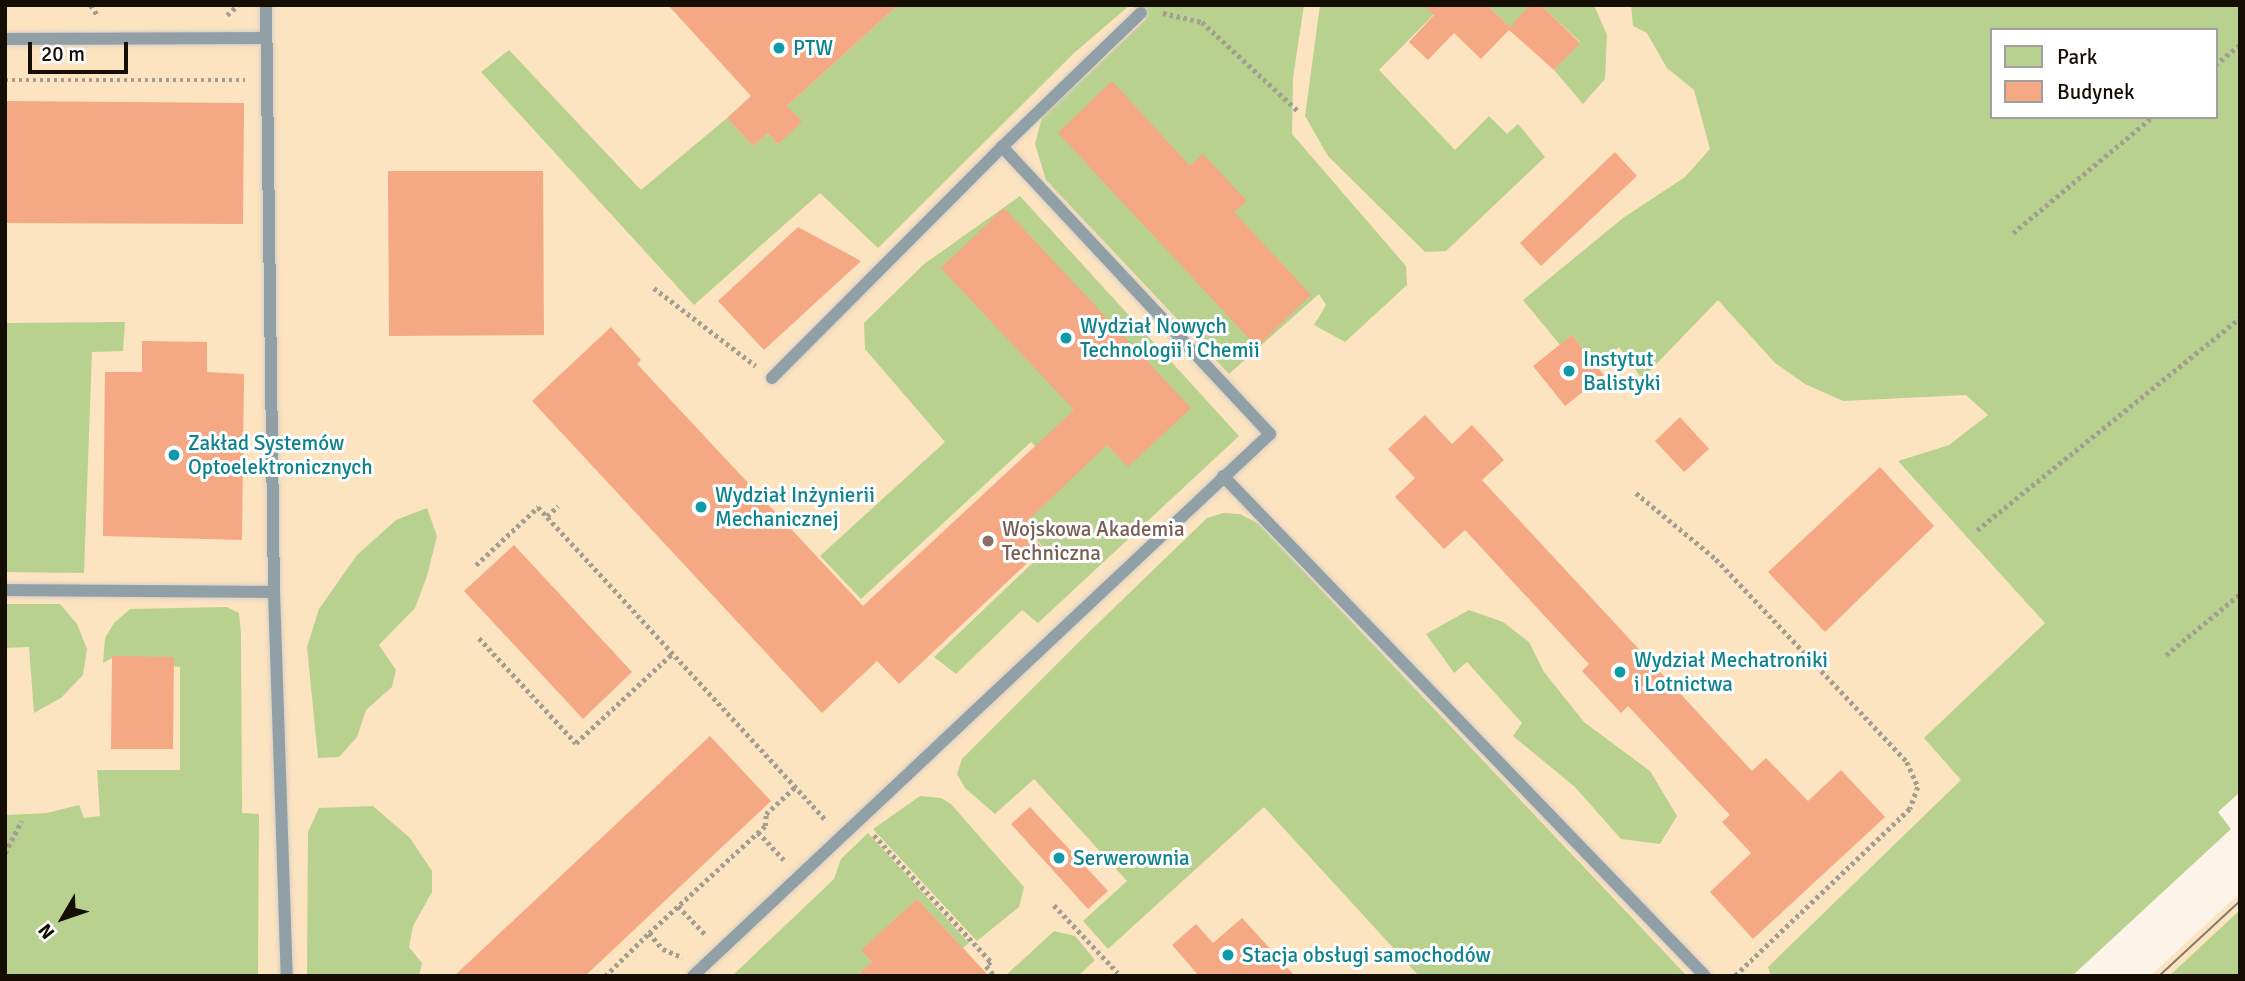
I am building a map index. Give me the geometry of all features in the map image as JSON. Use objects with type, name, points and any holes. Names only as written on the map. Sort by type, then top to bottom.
[{"type":"lane","points":[[266,5],[274,592],[287,976]]},
{"type":"lane","points":[[772,378],[1002,147],[1141,13]]},
{"type":"lane","points":[[5,39],[266,38]]},
{"type":"lane","points":[[693,976],[1270,434],[1002,147]]},
{"type":"lane","points":[[1223,476],[1705,976]]},
{"type":"lane","points":[[5,590],[274,592]]},
{"type":"path","points":[[1141,13],[1177,13],[1202,22],[1298,111]]},
{"type":"path","points":[[2217,63],[2240,45]]},
{"type":"path","points":[[5,80],[267,80]]},
{"type":"path","points":[[2013,233],[2150,119]]},
{"type":"path","points":[[654,288],[772,378]]},
{"type":"path","points":[[1977,530],[2240,318]]},
{"type":"path","points":[[1636,493],[1716,559],[1907,762],[1918,787],[1910,809],[1735,976]]},
{"type":"path","points":[[547,516],[558,506]]},
{"type":"path","points":[[476,565],[538,507],[842,836]]},
{"type":"path","points":[[2166,655],[2240,594]]},
{"type":"path","points":[[479,638],[576,743],[673,653]]},
{"type":"path","points":[[605,976],[758,832],[766,814],[796,786]]},
{"type":"path","points":[[860,820],[991,962],[986,966],[995,976]]},
{"type":"path","points":[[5,853],[22,821]]},
{"type":"path","points":[[820,830],[828,822]]},
{"type":"path","points":[[758,832],[786,862]]},
{"type":"path","points":[[777,872],[794,855]]},
{"type":"path","points":[[1054,905],[1118,973]]},
{"type":"path","points":[[678,906],[708,937]]},
{"type":"path","points":[[698,946],[718,928]]},
{"type":"path","points":[[649,933],[673,956],[688,956]]},
{"type":"shaded area","name":"Wojskowa Akademia Techniczna","points":[[5,5],[1726,5],[2021,391],[1949,445],[1898,461],[2218,812],[2041,976],[5,976]]},
{"type":"shaded area","points":[[2240,893],[2240,910],[2169,976],[2150,976]]},
{"type":"green space","points":[[898,5],[1130,5],[1073,54],[878,248],[820,193],[694,305],[481,72],[509,50],[641,190],[727,118],[753,146],[768,133],[778,144],[787,106]]},
{"type":"green space","points":[[1132,5],[1304,5],[1293,78],[1292,134],[1406,266],[1407,285],[1345,342],[1314,325],[1326,305],[1319,294],[1229,374],[1046,180],[1035,144],[1042,117],[1146,19]]},
{"type":"green space","points":[[1320,5],[1443,5],[1379,70],[1455,150],[1489,116],[1507,134],[1518,124],[1545,157],[1446,251],[1425,252],[1328,156],[1305,116]]},
{"type":"green space","points":[[1487,5],[1530,5],[1511,28]]},
{"type":"green space","points":[[1541,5],[1594,5],[1607,35],[1605,79],[1583,104],[1554,70],[1580,42]]},
{"type":"green space","points":[[1631,5],[2240,5],[2240,792],[2218,812],[2231,829],[2072,976],[1771,976],[1768,967],[1961,780],[1924,738],[2045,623],[1898,461],[1949,445],[1988,415],[1966,395],[1843,401],[1805,384],[1775,363],[1718,300],[1642,379],[1619,347],[1597,366],[1572,335],[1560,345],[1523,300],[1623,218],[1685,177],[1710,149],[1694,90],[1667,68],[1647,33],[1633,26]]},
{"type":"green space","points":[[1020,196],[1239,436],[1038,623],[1022,610],[956,674],[934,657],[1046,550],[1020,521],[1065,476],[1031,442],[861,599],[820,556],[945,442],[865,349],[864,323],[924,264]]},
{"type":"green space","points":[[125,322],[123,351],[92,352],[84,573],[5,572],[5,323]]},
{"type":"green space","points":[[427,508],[437,536],[427,576],[415,608],[379,645],[396,670],[392,687],[366,710],[357,737],[339,757],[318,758],[307,647],[319,609],[357,555],[396,520]]},
{"type":"green space","points":[[1223,513],[1240,514],[1259,524],[1687,976],[1419,976],[1264,807],[1108,949],[1083,921],[1127,881],[1034,779],[995,814],[965,788],[957,774],[962,759],[1090,631],[1207,518]]},
{"type":"green space","points":[[5,604],[60,604],[77,624],[87,649],[83,675],[61,698],[34,713],[29,647],[5,648]]},
{"type":"green space","points":[[227,607],[239,613],[241,634],[242,813],[259,814],[258,976],[5,976],[5,815],[47,813],[79,805],[84,818],[100,816],[97,770],[180,770],[180,667],[112,658],[103,663],[105,638],[114,623],[130,609]]},
{"type":"green space","points":[[1469,610],[1503,622],[1529,642],[1544,672],[1584,722],[1650,771],[1677,816],[1660,844],[1621,839],[1575,787],[1513,736],[1522,723],[1467,662],[1454,673],[1426,634]]},
{"type":"green space","points":[[920,796],[941,798],[951,804],[1024,887],[1019,907],[977,941],[873,829]]},
{"type":"green space","points":[[373,806],[410,838],[432,871],[432,892],[413,926],[409,947],[422,963],[419,976],[307,976],[308,832],[319,808]]},
{"type":"green space","points":[[868,833],[969,943],[963,948],[917,899],[862,950],[872,962],[857,976],[732,976],[834,879],[841,859]]},
{"type":"green space","points":[[2240,910],[2240,976],[2169,976]]},
{"type":"green space","points":[[1054,931],[1075,936],[1095,960],[1078,976],[1005,976]]},
{"type":"building","name":"PTW","points":[[668,5],[898,5],[787,106],[802,122],[778,144],[768,133],[753,146],[727,118],[751,96]]},
{"type":"building","points":[[1424,5],[1487,5],[1510,27],[1530,5],[1541,5],[1580,43],[1554,70],[1509,30],[1481,59],[1454,33],[1428,60],[1409,42],[1434,15]]},
{"type":"building","name":"Wydział Nowych Technologii i Chemii","points":[[1112,81],[1190,166],[1203,154],[1247,201],[1234,212],[1311,295],[1257,347],[1058,133]]},
{"type":"building","points":[[5,101],[244,103],[243,224],[5,223]]},
{"type":"building","points":[[1615,152],[1637,176],[1541,266],[1520,243]]},
{"type":"building","points":[[388,171],[543,171],[544,335],[389,336]]},
{"type":"building","name":"Wydział Inżynierii Mechanicznej","points":[[1004,208],[1191,408],[1128,467],[1107,445],[1022,526],[1043,548],[899,684],[877,661],[822,713],[532,401],[611,327],[641,360],[637,364],[863,606],[1074,410],[941,268]]},
{"type":"building","points":[[798,227],[861,261],[764,350],[718,301]]},
{"type":"building","name":"Instytut Balistyki","points":[[1572,335],[1604,375],[1565,406],[1533,366]]},
{"type":"building","name":"Zakład Systemów Optoelektronicznych","points":[[142,341],[207,342],[207,372],[244,374],[242,540],[103,536],[105,372],[142,372]]},
{"type":"building","name":"Wydział Mechatroniki i Lotnictwa","points":[[1425,415],[1452,444],[1472,425],[1504,460],[1482,480],[1752,771],[1766,758],[1808,801],[1841,770],[1885,817],[1753,939],[1710,892],[1751,853],[1722,822],[1730,815],[1628,706],[1621,713],[1582,671],[1589,664],[1465,530],[1444,549],[1395,497],[1415,478],[1388,449]]},
{"type":"building","points":[[1680,417],[1709,449],[1684,472],[1655,441]]},
{"type":"building","points":[[1880,467],[1934,526],[1825,632],[1768,572]]},
{"type":"building","points":[[514,545],[632,672],[583,719],[464,591]]},
{"type":"building","points":[[112,656],[174,657],[173,749],[111,749]]},
{"type":"building","points":[[710,736],[771,801],[585,976],[454,976]]},
{"type":"building","name":"Serwerownia","points":[[1030,807],[1108,891],[1088,909],[1011,824]]},
{"type":"building","points":[[917,899],[989,976],[857,976],[872,962],[861,950]]},
{"type":"building","name":"Stacja obsługi samochodów","points":[[1242,918],[1295,976],[1199,976],[1172,945],[1196,924],[1213,943]]},
{"type":"tram line","points":[[2159,976],[2240,901]]},
{"type":"place","name":"PTW","points":[[779,48]]},
{"type":"place","name":"Wydział Nowych Technologii i Chemii","points":[[1066,338]]},
{"type":"place","name":"Instytut Balistyki","points":[[1569,371]]},
{"type":"place","name":"Zakład Systemów Optoelektronicznych","points":[[174,455]]},
{"type":"place","name":"Wydział Inżynierii Mechanicznej","points":[[701,507]]},
{"type":"place","name":"Wojskowa Akademia Techniczna","points":[[988,541]]},
{"type":"place","name":"Wydział Mechatroniki i Lotnictwa","points":[[1620,672]]},
{"type":"place","name":"Serwerownia","points":[[1059,858]]},
{"type":"place","name":"Stacja obsługi samochodów","points":[[1228,955]]}]
